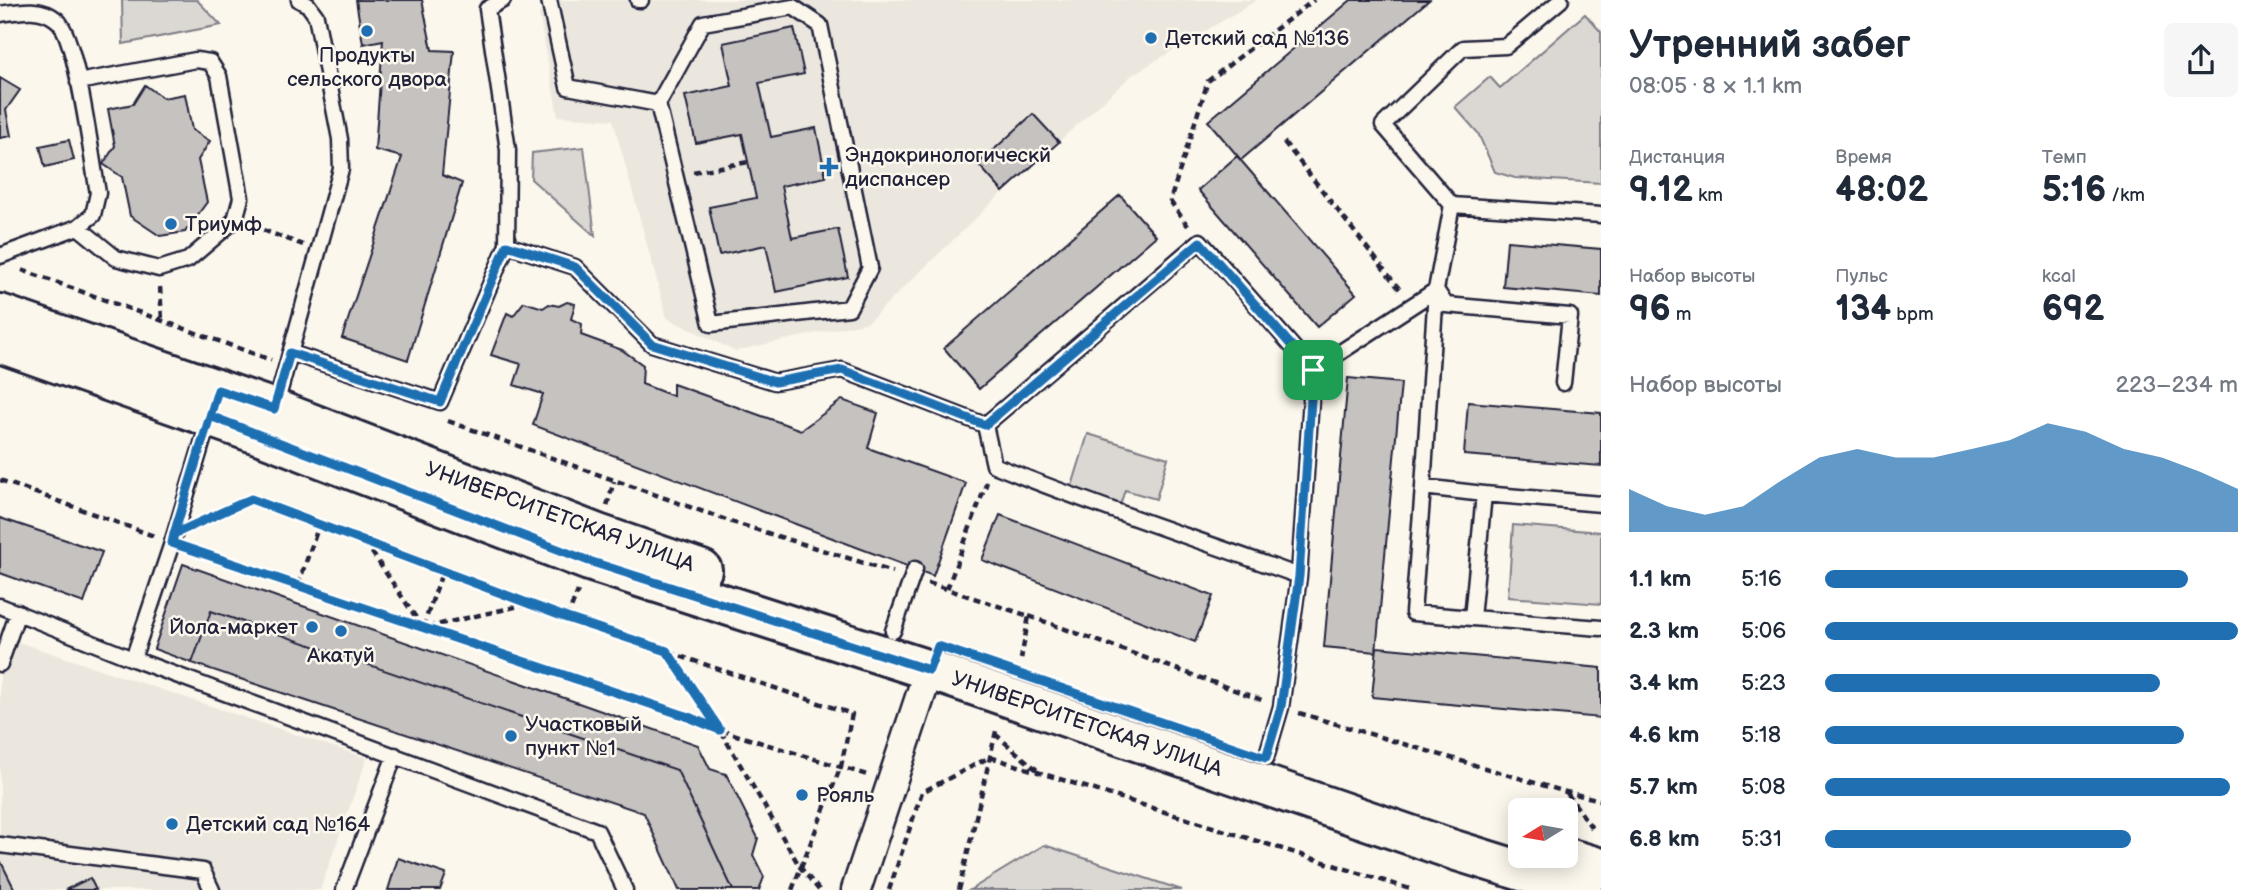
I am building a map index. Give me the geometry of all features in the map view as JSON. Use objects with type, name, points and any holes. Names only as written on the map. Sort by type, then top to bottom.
[{"type":"main road","name":"УНИВЕРСИТЕТСКАЯ УЛИЦА","points":[[0,314],[214,403],[270,423],[697,569],[893,631],[933,658]]},
{"type":"main road","name":"УНИВЕРСИТЕТСКАЯ УЛИЦА","points":[[0,343],[214,403]]},
{"type":"main road","name":"УНИВЕРСИТЕТСКАЯ УЛИЦА","points":[[270,423],[589,561],[933,658],[1262,770],[1508,840]]},
{"type":"main road","name":"УНИВЕРСИТЕТСКАЯ УЛИЦА","points":[[1262,770],[1454,850],[1583,890]]},
{"type":"main road","points":[[1578,861],[1601,867]]},
{"type":"street","points":[[856,890],[933,658]]},
{"type":"lane","points":[[270,423],[341,169],[340,139],[316,16],[308,5],[299,0]]},
{"type":"lane","points":[[290,353],[440,402],[507,245],[508,150],[487,9],[503,0]]},
{"type":"lane","points":[[549,0],[568,87],[658,104]]},
{"type":"lane","points":[[1561,0],[1506,46],[1463,48],[1383,125],[1452,205],[1601,215]]},
{"type":"lane","points":[[793,7],[820,25],[870,268],[849,308],[711,324],[675,175],[658,104],[703,23],[793,7]]},
{"type":"lane","points":[[0,14],[42,11],[59,21],[70,46],[98,193],[93,215],[78,227],[0,256]]},
{"type":"lane","points":[[78,82],[196,61],[210,62],[219,76],[242,198],[235,220],[188,260],[159,269],[116,258],[78,227]]},
{"type":"lane","points":[[1452,205],[1436,290],[1413,613],[1601,628]]},
{"type":"lane","points":[[985,425],[1200,242],[1313,370],[1299,576],[1281,707],[1262,770]]},
{"type":"lane","points":[[507,245],[575,267],[652,344],[775,382],[842,370],[985,425]]},
{"type":"lane","points":[[1313,370],[1436,290]]},
{"type":"lane","points":[[1436,290],[1446,305],[1570,316],[1563,383]]},
{"type":"lane","points":[[133,659],[214,403]]},
{"type":"lane","points":[[985,425],[994,465],[1069,496],[1299,576]]},
{"type":"lane","points":[[1423,487],[1601,503]]},
{"type":"lane","points":[[1472,618],[1484,494]]},
{"type":"lane","points":[[893,631],[913,573]]},
{"type":"lane","points":[[0,606],[133,659],[597,831],[625,890]]},
{"type":"lane","points":[[0,664],[18,612]]},
{"type":"lane","points":[[344,890],[395,755]]},
{"type":"lane","points":[[0,845],[203,871],[212,890]]},
{"type":"path","points":[[1200,242],[1170,201],[1208,82],[1314,0]]},
{"type":"path","points":[[1284,142],[1412,306]]},
{"type":"path","points":[[675,175],[748,162]]},
{"type":"path","points":[[235,220],[319,251]]},
{"type":"path","points":[[20,269],[276,362]]},
{"type":"path","points":[[159,269],[162,320]]},
{"type":"path","points":[[439,418],[732,522],[913,573],[947,589],[1266,702]]},
{"type":"path","points":[[947,589],[994,465]]},
{"type":"path","points":[[0,480],[720,730],[874,778]]},
{"type":"path","points":[[607,507],[614,481]]},
{"type":"path","points":[[173,538],[251,499],[567,618],[852,714],[841,766],[792,890]]},
{"type":"path","points":[[299,584],[319,525]]},
{"type":"path","points":[[365,541],[423,628]]},
{"type":"path","points":[[423,628],[443,570]]},
{"type":"path","points":[[567,618],[580,585]]},
{"type":"path","points":[[423,628],[529,603]]},
{"type":"path","points":[[1021,659],[1029,616]]},
{"type":"path","points":[[667,651],[720,730],[800,867],[819,890]]},
{"type":"path","points":[[1292,710],[1566,792],[1601,800]]},
{"type":"path","points":[[959,890],[995,734],[1041,773]]},
{"type":"path","points":[[889,890],[922,792],[990,757],[1413,890]]},
{"type":"path","points":[[1566,792],[1596,834],[1601,835]]},
{"type":"shaded area","points":[[122,0],[197,0],[221,25],[123,44]]},
{"type":"shaded area","name":"Эндокринологическй диспансер","points":[[548,0],[1257,0],[1132,75],[1003,192],[868,322],[735,351],[667,318],[613,120],[558,116],[539,14]]},
{"type":"shaded area","points":[[1585,14],[1601,32],[1601,183],[1515,178],[1495,172],[1478,133],[1455,107],[1490,77],[1500,88]]},
{"type":"shaded area","points":[[584,147],[595,236],[531,179],[532,153]]},
{"type":"shaded area","points":[[1088,434],[1168,458],[1156,499],[1125,490],[1118,511],[1069,496]]},
{"type":"shaded area","points":[[1513,525],[1601,532],[1601,604],[1508,597]]},
{"type":"shaded area","name":"Детский сад №164","points":[[0,636],[367,758],[320,890],[0,890]]},
{"type":"shaded area","points":[[1044,845],[1182,890],[970,890]]},
{"type":"building","points":[[356,0],[422,0],[432,50],[454,51],[442,175],[462,183],[408,360],[342,338],[402,157],[375,150],[383,40],[363,44]]},
{"type":"building","points":[[1351,0],[1429,0],[1241,160],[1208,121]]},
{"type":"building","points":[[794,28],[804,74],[759,83],[771,137],[816,128],[826,177],[781,186],[792,238],[838,229],[848,277],[776,292],[766,245],[719,255],[709,207],[756,198],[742,134],[696,143],[685,96],[732,86],[723,43]]},
{"type":"building","points":[[0,78],[20,90],[6,110],[11,136],[0,138]]},
{"type":"building","points":[[145,85],[163,98],[185,94],[192,130],[210,141],[198,160],[207,202],[185,232],[160,236],[130,216],[122,177],[103,164],[115,146],[108,109],[133,104]]},
{"type":"building","points":[[1033,114],[1059,142],[1003,192],[978,164]]},
{"type":"building","points":[[69,140],[74,160],[45,167],[40,146]]},
{"type":"building","points":[[1237,156],[1356,294],[1317,327],[1198,190]]},
{"type":"building","points":[[1120,195],[1156,236],[979,389],[944,348]]},
{"type":"building","points":[[1507,241],[1601,249],[1601,296],[1503,287]]},
{"type":"building","points":[[524,302],[543,308],[549,304],[575,304],[571,319],[582,324],[581,335],[622,350],[643,365],[642,384],[673,396],[673,384],[801,430],[842,400],[878,413],[868,448],[966,483],[933,576],[533,425],[543,394],[514,385],[521,364],[491,355],[507,313],[513,316]]},
{"type":"building","points":[[1348,378],[1401,383],[1376,652],[1324,647]]},
{"type":"building","points":[[1468,402],[1601,413],[1601,466],[1464,455]]},
{"type":"building","points":[[1000,515],[1213,596],[1195,642],[982,560]]},
{"type":"building","points":[[0,518],[102,552],[84,603],[0,573]]},
{"type":"building","points":[[183,564],[698,745],[710,769],[726,774],[758,838],[753,855],[764,877],[759,890],[733,890],[677,770],[211,611],[192,663],[154,649]]},
{"type":"building","points":[[211,611],[677,770],[733,890],[679,890],[644,813],[192,663]]},
{"type":"building","points":[[1377,647],[1601,668],[1601,718],[1372,697]]},
{"type":"building","points":[[398,858],[446,874],[440,890],[388,890]]},
{"type":"building","points":[[0,860],[15,890],[0,890]]},
{"type":"building","points":[[90,878],[96,890],[65,890]]},
{"type":"place","name":"Продукты сельского двора","points":[[367,31]]},
{"type":"place","name":"Детский сад №136","points":[[1151,38]]},
{"type":"place","name":"Эндокринологическй диспансер","points":[[829,167]]},
{"type":"place","name":"Триумф","points":[[171,224]]},
{"type":"place","name":"Йола-маркет","points":[[312,627]]},
{"type":"place","name":"Акатуй","points":[[341,631]]},
{"type":"place","name":"Участковый пункт №1","points":[[511,736]]},
{"type":"place","name":"Рояль","points":[[802,795]]},
{"type":"place","name":"Детский сад №164","points":[[172,824]]},
{"type":"route","points":[[1313,370],[1200,242],[985,425],[842,370],[775,382],[652,344],[575,267],[507,245],[440,402],[290,353],[274,409],[218,390],[210,416],[174,534],[172,543],[686,716],[720,730],[667,651],[567,618],[251,499],[174,534],[187,493],[210,416],[589,561],[929,670],[938,646],[1266,758],[1281,707],[1299,576],[1313,370]]}]
